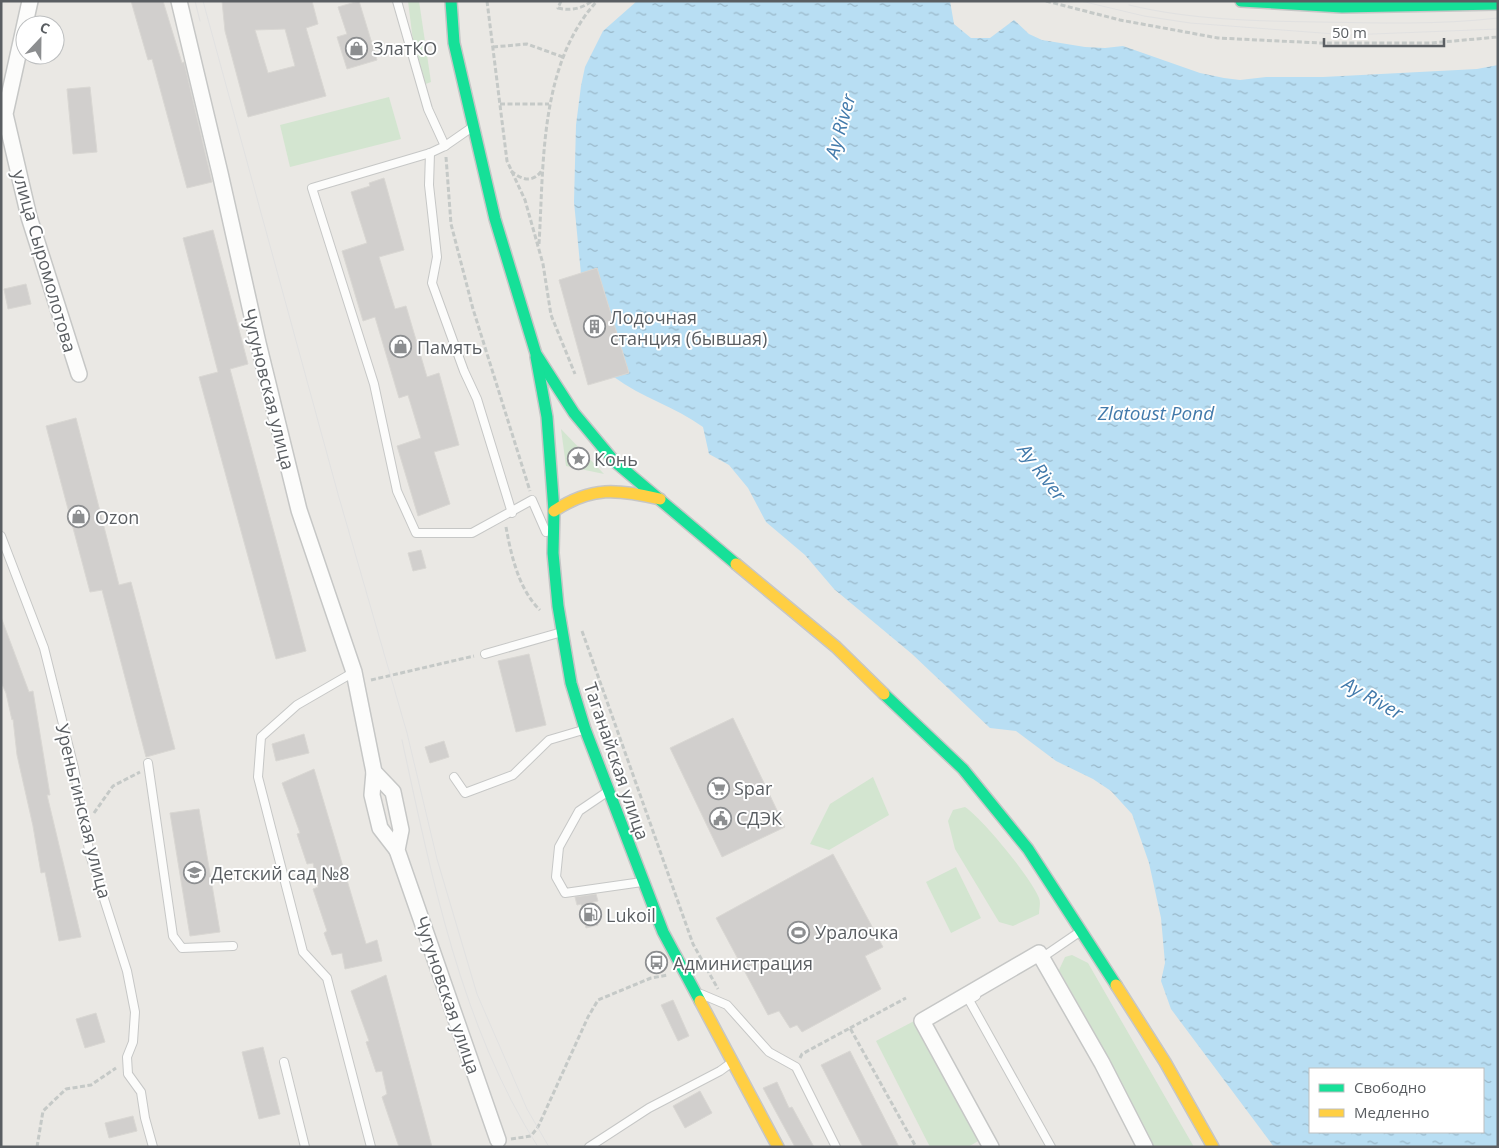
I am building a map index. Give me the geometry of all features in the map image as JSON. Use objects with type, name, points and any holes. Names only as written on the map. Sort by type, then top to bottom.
[{"type":"main road","points":[[451,1],[454,43],[472,127],[495,219],[536,354],[574,413],[614,461],[836,647],[963,769],[1028,849],[1082,930],[1165,1062],[1213,1147]]},
{"type":"main road","points":[[1241,1],[1342,7],[1498,4]]},
{"type":"main road","name":"Таганайская улица","points":[[536,354],[548,416],[554,511],[553,553],[562,632],[571,683],[585,729],[642,882],[680,966],[778,1147]]},
{"type":"main road","points":[[554,511],[571,499],[601,490],[634,493],[662,500]]},
{"type":"street","name":"улица Сыромолотова","points":[[30,1],[5,114],[28,217],[79,374]]},
{"type":"street","name":"Чугуновская улица","points":[[179,1],[258,343],[299,510],[355,678],[374,772],[372,796],[380,828],[397,850],[495,1143]]},
{"type":"street","name":"Чугуновская улица","points":[[374,772],[393,792],[401,830],[397,850]]},
{"type":"street","points":[[991,1147],[922,1021],[1039,953],[1102,1063],[1145,1147]]},
{"type":"lane","points":[[397,1],[428,109],[445,146]]},
{"type":"lane","points":[[472,127],[445,146],[430,152],[312,188],[374,384],[397,491],[416,533],[472,534],[532,500],[553,553]]},
{"type":"lane","points":[[430,152],[429,185],[437,257],[432,283],[458,347],[464,372],[477,399],[508,515]]},
{"type":"lane","name":"Уреньгинская улица","points":[[1,536],[44,648],[74,768],[90,854],[127,971],[135,1012],[133,1042],[128,1058],[128,1074],[141,1092],[145,1118],[153,1147]]},
{"type":"lane","points":[[485,654],[562,632]]},
{"type":"lane","points":[[355,678],[297,705],[261,737],[258,777],[303,952],[327,978],[371,1147]]},
{"type":"lane","points":[[454,777],[465,793],[513,775],[549,740],[585,729]]},
{"type":"lane","points":[[148,767],[173,936],[182,948],[233,946]]},
{"type":"lane","points":[[608,791],[579,811],[559,847],[556,877],[565,893],[642,882]]},
{"type":"lane","points":[[1051,1147],[969,1000],[1042,958],[1082,930]]},
{"type":"lane","points":[[692,990],[727,1005],[769,1052],[796,1067],[836,1147]]},
{"type":"lane","points":[[589,1147],[649,1108],[720,1071],[733,1061]]},
{"type":"lane","points":[[284,1062],[305,1147]]},
{"type":"path","points":[[487,1],[509,169],[526,200],[538,247],[551,315],[575,374]]},
{"type":"path","points":[[560,1],[558,8],[564,10],[583,7],[592,1]]},
{"type":"path","points":[[538,247],[549,104],[563,57],[597,1]]},
{"type":"path","points":[[1046,1],[1120,20],[1218,38],[1320,43],[1431,43],[1498,36]]},
{"type":"path","points":[[493,47],[527,44],[563,57]]},
{"type":"path","points":[[500,104],[549,104]]},
{"type":"path","points":[[445,146],[450,224],[473,309],[532,500]]},
{"type":"path","points":[[509,169],[518,177],[530,180],[538,177],[544,168]]},
{"type":"path","points":[[508,515],[510,553],[531,601],[544,613]]},
{"type":"path","points":[[562,632],[580,627],[692,944],[727,1005]]},
{"type":"path","points":[[355,678],[485,654]]},
{"type":"path","points":[[91,820],[98,805],[113,786],[148,767]]},
{"type":"path","points":[[495,1143],[531,1136],[598,1000],[651,978],[668,975],[680,966]]},
{"type":"path","points":[[796,1067],[802,1054],[906,998]]},
{"type":"path","points":[[850,1028],[916,1147]]},
{"type":"path","points":[[37,1147],[43,1111],[66,1089],[91,1084],[114,1071],[128,1058]]},
{"type":"green space","points":[[408,1],[419,1],[431,82],[423,85],[414,49]]},
{"type":"green space","points":[[389,97],[401,139],[290,167],[280,125]]},
{"type":"green space","points":[[561,429],[604,474],[566,466]]},
{"type":"green space","points":[[873,777],[889,815],[829,850],[810,844],[830,804]]},
{"type":"green space","points":[[965,807],[983,823],[1027,877],[1039,898],[1039,914],[1013,926],[999,922],[955,849],[948,821],[953,810]]},
{"type":"green space","points":[[956,867],[981,918],[951,933],[926,882]]},
{"type":"green space","points":[[1072,955],[1088,963],[1194,1147],[1151,1147],[1102,1046],[1059,970],[1065,957]]},
{"type":"green space","points":[[916,1020],[980,1140],[968,1147],[930,1147],[876,1041]]},
{"type":"water","name":"Zlatoust Pond","points":[[637,1],[950,1],[954,24],[971,38],[990,38],[1014,20],[1029,34],[1042,40],[1085,47],[1105,48],[1123,46],[1200,73],[1240,80],[1266,77],[1323,77],[1477,69],[1498,65],[1498,1147],[1274,1147],[1171,1009],[1161,981],[1165,963],[1161,918],[1149,863],[1132,814],[1111,791],[1093,779],[1056,761],[1016,731],[990,728],[912,654],[834,589],[805,555],[766,522],[748,488],[729,465],[709,454],[703,427],[614,377],[629,373],[597,268],[581,274],[574,202],[576,125],[585,67],[603,31]]},
{"type":"building","points":[[131,1],[163,1],[182,63],[184,62],[212,182],[187,188],[152,59],[148,60]]},
{"type":"building","points":[[222,1],[312,1],[318,24],[306,28],[326,96],[248,117],[225,31]],"holes":[[[285,29],[295,66],[268,73],[255,30]]]},
{"type":"building","name":"ЗлатКО","points":[[359,1],[377,60],[347,69],[337,37],[347,34],[338,7]]},
{"type":"building","points":[[90,87],[97,152],[73,154],[67,89]]},
{"type":"building","points":[[384,178],[404,250],[379,257],[395,309],[406,306],[427,377],[439,373],[459,445],[434,452],[450,504],[418,516],[397,446],[421,438],[408,395],[399,398],[375,317],[363,321],[342,251],[367,243],[351,192],[370,186],[369,183]]},
{"type":"building","points":[[213,230],[248,364],[230,369],[306,651],[276,659],[199,377],[218,372],[183,238]]},
{"type":"building","name":"Лодочная станция (бывшая)","points":[[597,268],[629,373],[588,385],[559,280]]},
{"type":"building","points":[[26,284],[31,304],[8,309],[4,289]]},
{"type":"building","points":[[76,418],[119,585],[131,582],[175,749],[146,757],[102,590],[90,592],[46,426]]},
{"type":"building","points":[[421,550],[426,568],[413,571],[408,553]]},
{"type":"building","points":[[1,617],[29,692],[33,691],[50,795],[47,795],[81,937],[59,941],[45,872],[41,873],[33,826],[17,755],[13,719],[1,682]]},
{"type":"building","points":[[529,654],[546,725],[516,732],[498,661]]},
{"type":"building","points":[[733,718],[785,827],[722,857],[670,748]]},
{"type":"building","points":[[304,734],[309,753],[276,761],[272,744]]},
{"type":"building","points":[[444,741],[449,757],[430,763],[425,747]]},
{"type":"building","points":[[314,769],[366,944],[377,940],[382,961],[345,969],[342,953],[332,955],[324,933],[327,931],[313,889],[318,887],[313,863],[307,864],[297,834],[300,833],[282,783]]},
{"type":"building","name":"Детский сад №8","points":[[199,809],[220,932],[190,936],[170,813]]},
{"type":"building","name":"Уралочка","points":[[833,854],[883,947],[865,956],[881,989],[802,1032],[797,1025],[790,1028],[779,1011],[768,1015],[716,918]]},
{"type":"building","name":"Lukoil","points":[[596,894],[598,901],[593,902],[598,925],[586,928],[581,904],[577,905],[575,897]]},
{"type":"building","points":[[386,975],[432,1147],[399,1147],[382,1097],[387,1094],[382,1071],[376,1072],[366,1042],[369,1041],[351,991]]},
{"type":"building","points":[[673,1000],[689,1036],[678,1041],[661,1005]]},
{"type":"building","points":[[96,1013],[105,1042],[85,1048],[76,1019]]},
{"type":"building","points":[[263,1047],[280,1114],[259,1119],[242,1052]]},
{"type":"building","points":[[850,1051],[899,1147],[863,1147],[821,1065]]},
{"type":"building","points":[[777,1082],[789,1108],[792,1107],[814,1147],[795,1147],[763,1088]]},
{"type":"building","points":[[700,1091],[712,1113],[685,1128],[673,1106]]},
{"type":"building","points":[[133,1116],[137,1131],[109,1138],[105,1123]]},
{"type":"tram line","points":[[195,1],[200,21]]},
{"type":"tram line","points":[[203,1],[338,494],[407,733],[437,859],[477,994],[527,1109],[549,1147]]},
{"type":"tram line","points":[[1081,1],[1144,16],[1190,23],[1348,35],[1498,29]]},
{"type":"tram line","points":[[1129,5],[1200,17],[1271,21],[1409,23],[1498,18]]},
{"type":"tram line","points":[[402,740],[438,898],[452,950],[469,1001],[488,1052],[511,1100],[538,1147]]},
{"type":"traffic: fast","points":[[451,1],[454,43],[495,219],[536,354],[574,413],[614,461],[736,564]]},
{"type":"traffic: fast","points":[[1241,1],[1342,7],[1498,4]]},
{"type":"traffic: fast","points":[[536,357],[547,417],[554,511],[553,553],[558,606],[571,683],[585,729],[663,932],[700,1001]]},
{"type":"traffic: fast","points":[[884,694],[963,769],[1028,849],[1116,985]]},
{"type":"traffic: slow","points":[[554,511],[580,497],[605,492],[631,493],[660,499]]},
{"type":"traffic: slow","points":[[736,564],[836,647],[884,694]]},
{"type":"traffic: slow","points":[[1116,985],[1165,1062],[1213,1147]]},
{"type":"traffic: slow","points":[[700,1001],[778,1147]]},
{"type":"place","name":"ЗлатКО","points":[[357,48]]},
{"type":"place","name":"Лодочная станция (бывшая)","points":[[594,327]]},
{"type":"place","name":"Память","points":[[401,347]]},
{"type":"place","name":"Конь","points":[[578,459]]},
{"type":"place","name":"Ozon","points":[[79,517]]},
{"type":"place","name":"Spar","points":[[718,788]]},
{"type":"place","name":"СДЭК","points":[[720,818]]},
{"type":"place","name":"Детский сад №8","points":[[195,873]]},
{"type":"place","name":"Lukoil","points":[[590,915]]},
{"type":"place","name":"Уралочка","points":[[799,932]]},
{"type":"place","name":"Администрация","points":[[657,963]]},
{"type":"water label","name":"Ay River","points":[[840,126]]},
{"type":"water label","name":"Ay River","points":[[1042,472]]},
{"type":"water label","name":"Ay River","points":[[1373,698]]}]
